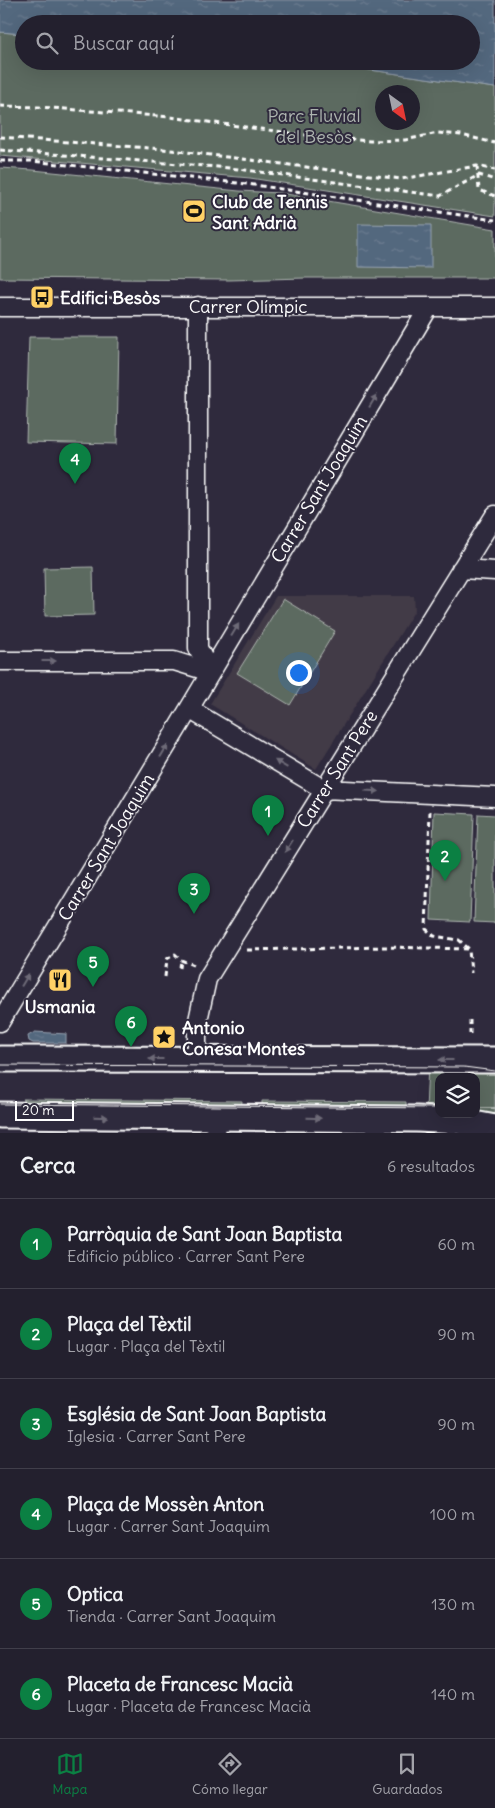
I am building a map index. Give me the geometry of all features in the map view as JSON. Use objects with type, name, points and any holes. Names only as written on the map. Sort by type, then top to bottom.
[{"type":"street","points":[[198,306],[198,648],[210,672]]},
{"type":"street","name":"Carrer Olímpic","points":[[0,307],[495,307]]},
{"type":"street","name":"Carrer Sant Joaquim","points":[[0,1022],[429,307]]},
{"type":"street","name":"Carrer Sant Pere","points":[[197,1060],[197,1025],[207,979],[495,515]]},
{"type":"street","points":[[461,569],[495,572]]},
{"type":"street","points":[[0,661],[174,661],[210,672]]},
{"type":"street","points":[[189,709],[323,790],[495,797]]},
{"type":"street","points":[[0,1059],[495,1060]]},
{"type":"street","points":[[0,1115],[216,1125],[281,1118],[417,1118],[458,1127],[495,1128]]},
{"type":"path","points":[[0,106],[39,107],[170,117],[322,137],[405,140],[438,133],[461,135],[495,143]]},
{"type":"path","points":[[0,137],[163,149],[401,179],[477,166],[495,170]]},
{"type":"path","points":[[0,150],[230,168],[440,196],[479,175],[495,180]]},
{"type":"path","points":[[0,161],[31,162],[247,184],[495,220]]},
{"type":"path","points":[[477,166],[479,190],[495,196]]},
{"type":"path","points":[[431,808],[426,929],[434,936],[459,940],[469,949],[471,973]]},
{"type":"path","points":[[244,950],[385,947],[469,949]]},
{"type":"path","points":[[166,977],[167,959],[175,954],[181,960],[194,965]]},
{"type":"path","points":[[180,968],[181,960]]},
{"type":"path","points":[[470,1016],[470,1034]]},
{"type":"shaded area","points":[[276,596],[414,596],[415,610],[316,769],[210,704]]},
{"type":"green space","name":"Parc Fluvial del Besòs","points":[[0,32],[15,33],[15,70],[370,70],[495,88],[495,216],[250,178],[0,156]]},
{"type":"green space","name":"Club de Tennis Sant Adrià","points":[[0,168],[239,191],[280,193],[495,229],[495,278],[229,280],[0,278]]},
{"type":"green space","points":[[29,337],[119,337],[117,444],[26,442]]},
{"type":"green space","points":[[93,567],[94,615],[45,616],[44,568]]},
{"type":"green space","points":[[283,599],[335,631],[290,705],[237,673]]},
{"type":"green space","points":[[434,812],[474,814],[470,922],[431,920]]},
{"type":"green space","points":[[478,814],[495,815],[495,923],[474,922]]},
{"type":"green space","points":[[428,1064],[495,1066],[495,1117],[480,1114],[480,1073],[435,1073],[435,1111],[426,1111]]},
{"type":"green space","points":[[23,1099],[242,1101],[241,1110],[23,1109]]},
{"type":"green space","points":[[262,1101],[406,1102],[406,1111],[262,1110]]},
{"type":"water","points":[[0,0],[495,0],[495,88],[370,70],[480,70],[480,15],[15,15],[15,33],[0,32]]},
{"type":"water","points":[[358,224],[431,225],[431,268],[358,267]]},
{"type":"water","points":[[35,1032],[66,1034],[66,1043],[33,1043],[29,1041],[28,1036]]},
{"type":"tram line","points":[[0,1065],[464,1067],[495,1071]]},
{"type":"tram line","points":[[0,1104],[435,1108]]},
{"type":"tram line","points":[[480,1108],[495,1108]]},
{"type":"place","name":"Club de Tennis Sant Adrià","points":[[194,211]]},
{"type":"place","name":"Edifici Besòs","points":[[42,297]]},
{"type":"place","name":"Plaça de Mossèn Anton","points":[[75,484]]},
{"type":"place","name":"Parròquia de Sant Joan Baptista","points":[[268,836]]},
{"type":"place","name":"Plaça del Tèxtil","points":[[445,881]]},
{"type":"place","name":"Església de Sant Joan Baptista","points":[[194,914]]},
{"type":"place","name":"Usmania","points":[[60,980]]},
{"type":"place","name":"Optica","points":[[93,987]]},
{"type":"place","name":"Antonio Conesa Montes","points":[[164,1037]]},
{"type":"place","name":"Placeta de Francesc Macià","points":[[131,1047]]}]
